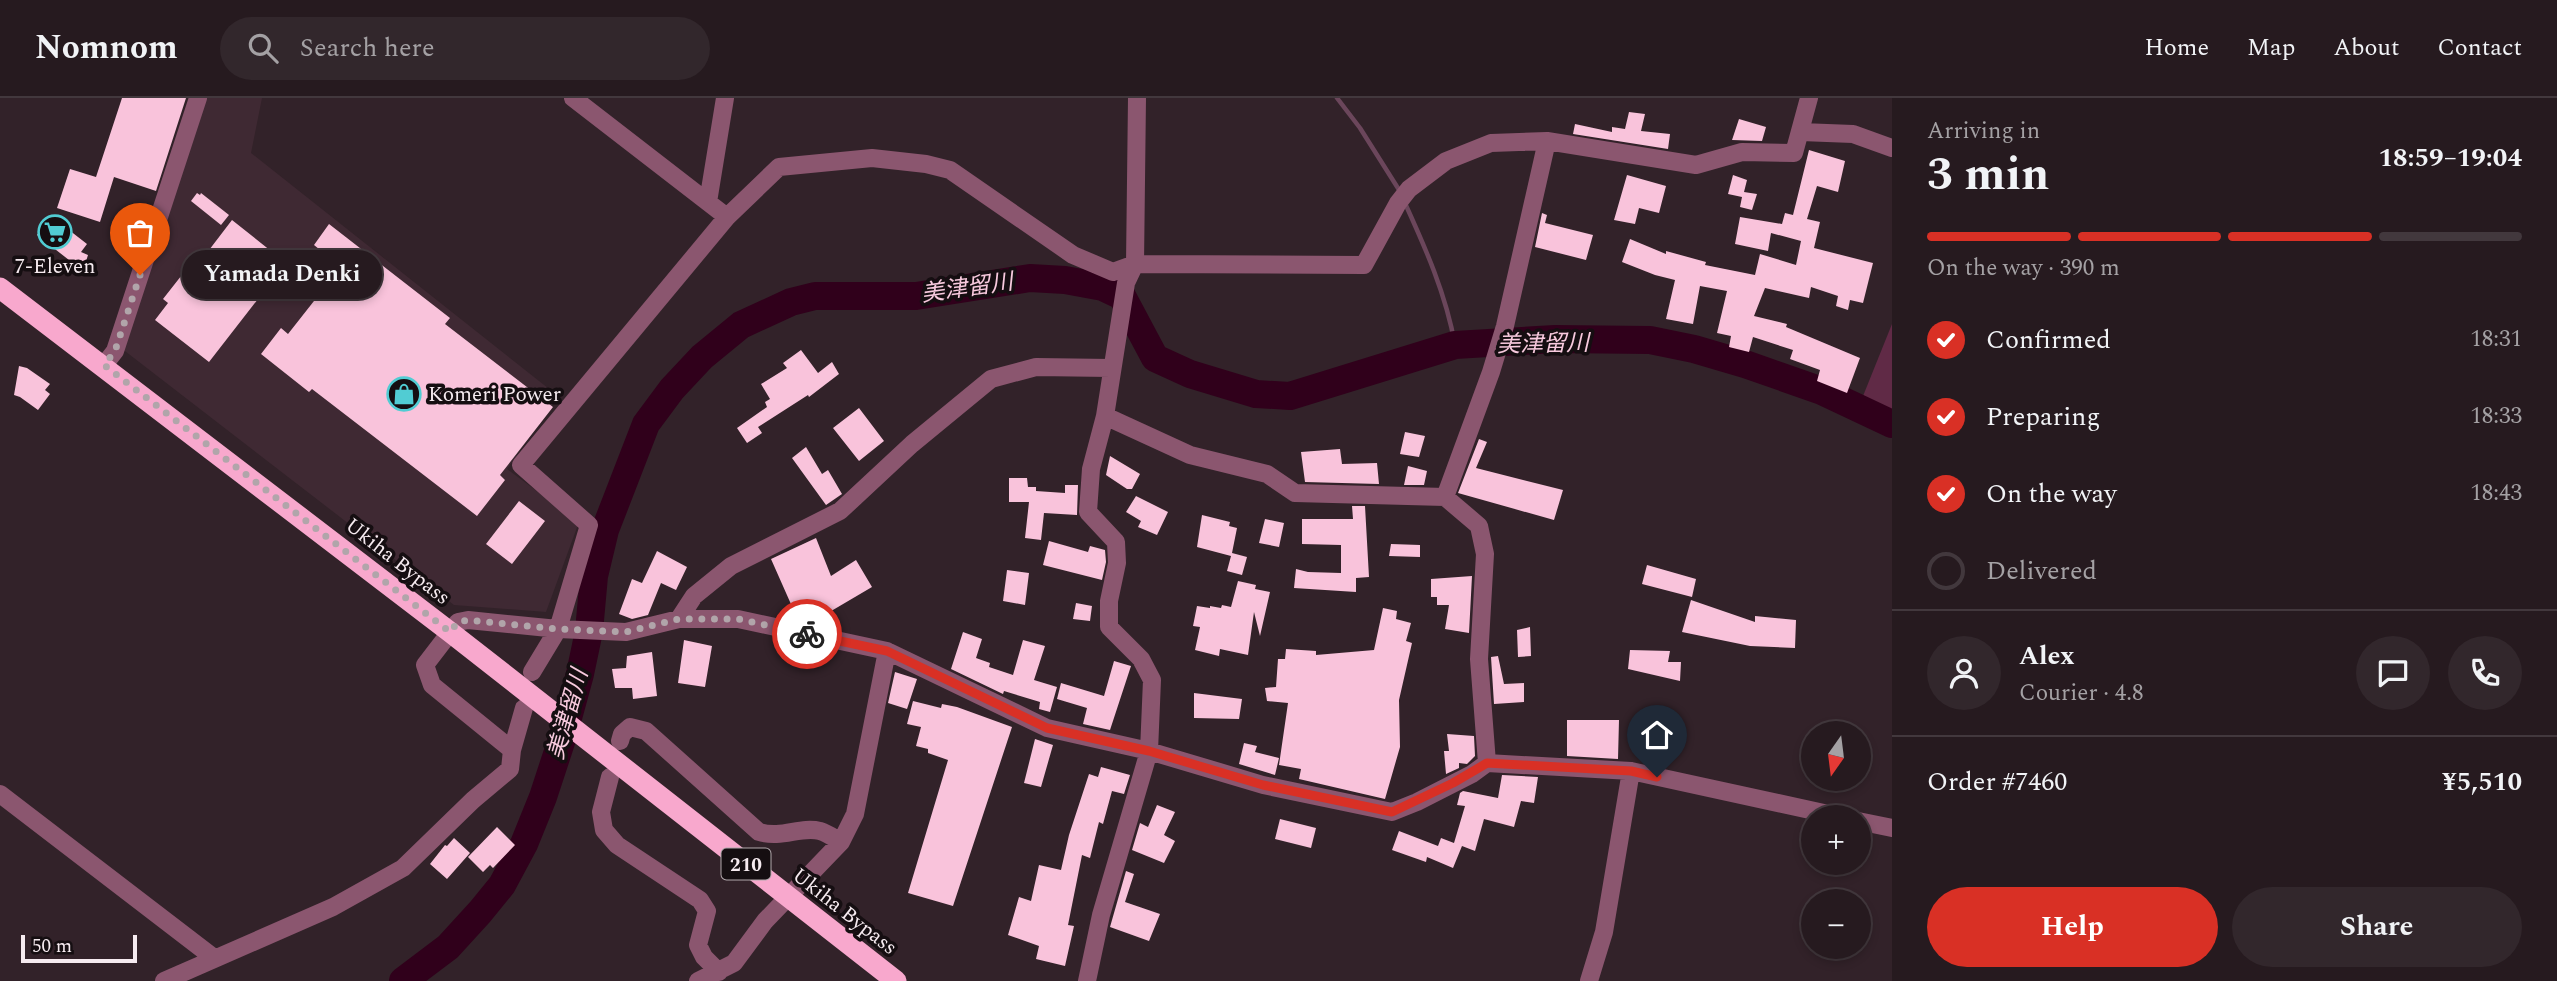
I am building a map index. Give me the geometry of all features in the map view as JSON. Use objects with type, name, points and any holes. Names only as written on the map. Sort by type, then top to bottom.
[{"type":"highway","name":"Ukiha Bypass","points":[[0,288],[450,632],[895,981]]},
{"type":"street","points":[[104,365],[115,351],[198,98]]},
{"type":"street","points":[[573,98],[727,217]]},
{"type":"street","points":[[708,202],[725,98]]},
{"type":"street","points":[[1087,981],[1101,915],[1149,751],[1152,680],[1141,659],[1110,627],[1109,601],[1118,563],[1116,542],[1088,512],[1091,469],[1105,416],[1118,324],[1126,283],[1135,264],[1137,98]]},
{"type":"street","points":[[532,672],[558,629],[589,525],[521,465],[727,217],[779,167],[872,158],[926,164],[950,170],[1073,254],[1113,272],[1135,264],[1364,265],[1402,198],[1446,161],[1491,143],[1548,141],[1696,165],[1742,152],[1794,153],[1810,98]]},
{"type":"street","points":[[1801,132],[1853,134],[1892,148]]},
{"type":"street","points":[[1446,497],[1505,326],[1548,141]]},
{"type":"street","points":[[679,619],[694,596],[731,566],[840,511],[912,444],[990,379],[1036,367],[1111,368]]},
{"type":"street","points":[[1105,416],[1190,455],[1266,474],[1295,493],[1446,497],[1479,526],[1485,554],[1479,659],[1487,763]]},
{"type":"street","points":[[512,751],[432,685],[425,665],[458,622],[468,620],[558,629],[626,632],[679,619],[738,619],[887,651],[1047,728],[1149,751],[1263,785],[1392,812],[1428,797],[1487,763],[1631,771],[1801,808]]},
{"type":"street","points":[[698,981],[734,963],[765,921],[841,842],[855,814],[887,651]]},
{"type":"street","points":[[164,981],[333,907],[403,868],[473,800],[510,769],[524,708]]},
{"type":"street","points":[[620,741],[622,734],[630,727],[646,731],[759,832],[773,836],[819,831],[841,842]]},
{"type":"street","points":[[1589,981],[1604,932],[1631,771]]},
{"type":"street","points":[[610,777],[601,812],[604,830],[617,845],[700,900],[707,911],[698,946],[704,957],[719,972]]},
{"type":"street","points":[[0,794],[214,958]]},
{"type":"street","points":[[1871,824],[1892,828]]},
{"type":"shaded area","points":[[206,98],[262,98],[251,153],[558,396],[507,469],[579,522],[546,612],[454,605],[121,348]]},
{"type":"shaded area","points":[[1892,324],[1892,418],[1861,401]]},
{"type":"building","points":[[122,98],[186,98],[156,191],[114,177],[100,222],[57,208],[70,169],[96,177]]},
{"type":"building","points":[[1629,112],[1645,114],[1641,131],[1670,134],[1668,149],[1573,134],[1575,124],[1612,132],[1612,127],[1625,129]]},
{"type":"building","points":[[1739,119],[1766,127],[1762,141],[1732,140]]},
{"type":"building","points":[[1809,150],[1845,161],[1838,192],[1817,186],[1807,219],[1820,222],[1814,248],[1873,263],[1863,303],[1850,300],[1848,310],[1836,306],[1838,296],[1811,287],[1809,298],[1765,288],[1754,316],[1787,324],[1786,327],[1860,358],[1847,393],[1817,381],[1820,370],[1790,359],[1793,350],[1753,337],[1749,352],[1729,347],[1731,336],[1717,333],[1727,291],[1700,286],[1693,324],[1666,319],[1675,280],[1622,262],[1630,239],[1666,254],[1666,251],[1706,262],[1705,265],[1755,275],[1760,254],[1796,265],[1801,241],[1771,233],[1768,251],[1735,244],[1740,217],[1782,224],[1785,213],[1793,215]]},
{"type":"building","points":[[1627,175],[1666,186],[1659,213],[1639,208],[1635,224],[1614,220]]},
{"type":"building","points":[[1733,175],[1747,180],[1744,192],[1757,194],[1752,210],[1740,207],[1742,197],[1728,194]]},
{"type":"building","points":[[197,193],[201,193],[229,215],[221,225],[191,201]]},
{"type":"building","points":[[1542,213],[1547,215],[1545,223],[1593,235],[1586,260],[1535,247]]},
{"type":"building","points":[[51,216],[87,244],[81,252],[88,255],[83,271],[37,235]]},
{"type":"building","points":[[232,220],[286,263],[209,362],[155,320],[168,303],[163,299],[185,271],[190,275]]},
{"type":"building","points":[[329,224],[450,318],[445,324],[553,407],[500,475],[505,480],[477,516],[312,389],[309,392],[261,354],[281,328],[288,334],[325,287],[330,291],[346,271],[314,245]]},
{"type":"building","points":[[801,350],[818,373],[832,362],[839,374],[809,397],[808,395],[758,427],[762,433],[747,443],[737,428],[767,407],[765,402],[770,399],[761,384],[787,368],[783,363]]},
{"type":"building","points":[[19,366],[27,368],[50,384],[45,390],[50,394],[38,410],[14,395]]},
{"type":"building","points":[[859,408],[884,441],[859,461],[833,428]]},
{"type":"building","points":[[1405,432],[1425,436],[1419,457],[1400,454]]},
{"type":"building","points":[[1479,439],[1487,442],[1476,468],[1563,490],[1554,520],[1458,493]]},
{"type":"building","points":[[806,447],[822,474],[828,470],[842,494],[826,505],[792,458]]},
{"type":"building","points":[[1340,449],[1342,464],[1377,463],[1379,484],[1305,482],[1301,452]]},
{"type":"building","points":[[1110,456],[1140,474],[1132,489],[1127,489],[1106,475]]},
{"type":"building","points":[[1408,466],[1427,471],[1424,485],[1404,485]]},
{"type":"building","points":[[1009,478],[1027,478],[1028,487],[1036,487],[1036,491],[1065,493],[1065,485],[1078,485],[1077,515],[1044,513],[1041,540],[1025,538],[1029,502],[1009,502]]},
{"type":"building","points":[[1136,496],[1168,512],[1157,535],[1138,527],[1141,521],[1126,512]]},
{"type":"building","points":[[519,501],[545,521],[512,564],[486,544]]},
{"type":"building","points":[[1352,506],[1365,506],[1369,577],[1356,578],[1356,592],[1294,588],[1296,569],[1341,573],[1341,545],[1302,544],[1302,519],[1353,519]]},
{"type":"building","points":[[1202,515],[1230,522],[1229,526],[1237,528],[1232,553],[1247,557],[1242,575],[1227,571],[1231,556],[1197,547]]},
{"type":"building","points":[[1265,519],[1284,523],[1279,547],[1259,543]]},
{"type":"building","points":[[816,538],[831,576],[856,560],[872,587],[821,617],[806,622],[798,620],[771,559]]},
{"type":"building","points":[[1049,541],[1088,552],[1090,546],[1105,550],[1106,562],[1102,580],[1043,565]]},
{"type":"building","points":[[1391,544],[1420,545],[1420,557],[1389,556]]},
{"type":"building","points":[[657,551],[687,567],[676,590],[661,583],[648,615],[632,619],[619,614],[632,579],[642,583]]},
{"type":"building","points":[[1647,565],[1696,579],[1692,597],[1642,584]]},
{"type":"building","points":[[1007,570],[1029,573],[1025,605],[1003,601]]},
{"type":"building","points":[[1472,576],[1469,633],[1445,629],[1449,605],[1437,605],[1437,597],[1431,597],[1431,579]]},
{"type":"building","points":[[1238,581],[1270,592],[1260,636],[1254,612],[1248,655],[1220,649],[1219,656],[1195,650],[1200,627],[1193,626],[1197,606],[1231,607]]},
{"type":"building","points":[[1691,600],[1755,622],[1755,616],[1796,620],[1795,648],[1750,646],[1682,632]]},
{"type":"building","points":[[1076,603],[1092,606],[1090,621],[1073,619]]},
{"type":"building","points":[[1383,608],[1397,611],[1396,619],[1411,623],[1406,641],[1412,643],[1399,700],[1400,747],[1385,799],[1299,779],[1301,769],[1279,765],[1288,703],[1267,701],[1265,688],[1276,687],[1278,659],[1285,659],[1286,649],[1316,651],[1316,655],[1374,650]]},
{"type":"building","points":[[1530,627],[1531,656],[1518,657],[1517,630]]},
{"type":"building","points":[[963,632],[982,639],[976,658],[990,663],[989,667],[1013,675],[1023,640],[1045,646],[1034,680],[1057,687],[1050,712],[1039,709],[1040,702],[1004,691],[1003,694],[951,669]]},
{"type":"building","points":[[684,640],[712,646],[705,687],[678,683]]},
{"type":"building","points":[[1630,650],[1670,651],[1668,662],[1681,662],[1680,681],[1628,669]]},
{"type":"building","points":[[652,652],[657,696],[633,699],[632,688],[615,688],[612,669],[626,668],[627,656]]},
{"type":"building","points":[[1498,656],[1504,684],[1524,683],[1524,702],[1494,704],[1491,657]]},
{"type":"building","points":[[1114,661],[1131,666],[1110,730],[1083,724],[1087,708],[1057,699],[1061,683],[1104,696]]},
{"type":"building","points":[[895,672],[917,679],[907,709],[888,703]]},
{"type":"building","points":[[1194,693],[1242,699],[1239,719],[1194,718]]},
{"type":"building","points":[[913,701],[941,708],[942,704],[957,707],[1012,727],[953,906],[908,893],[948,760],[916,746],[921,727],[907,724]]},
{"type":"building","points":[[1567,720],[1619,720],[1618,759],[1567,756]]},
{"type":"building","points":[[1447,734],[1474,736],[1475,756],[1467,764],[1459,763],[1459,768],[1446,774],[1444,751],[1449,751]]},
{"type":"building","points":[[1035,739],[1053,745],[1041,787],[1024,783]]},
{"type":"building","points":[[1244,743],[1257,746],[1255,752],[1279,758],[1275,775],[1239,764]]},
{"type":"building","points":[[1101,767],[1130,775],[1124,794],[1112,791],[1103,824],[1099,822],[1090,858],[1082,855],[1068,925],[1074,926],[1065,966],[1036,959],[1039,946],[1008,935],[1019,897],[1031,901],[1039,865],[1061,870],[1069,835],[1089,774],[1098,777]]},
{"type":"building","points":[[1502,775],[1538,777],[1534,803],[1521,801],[1514,827],[1484,819],[1475,851],[1462,846],[1453,868],[1427,857],[1426,862],[1392,850],[1399,831],[1438,846],[1441,838],[1454,843],[1465,806],[1457,805],[1460,793],[1463,791],[1498,798]]},
{"type":"building","points":[[1157,805],[1175,812],[1164,835],[1175,841],[1164,863],[1132,850],[1140,823],[1148,827]]},
{"type":"building","points":[[1280,819],[1316,828],[1311,848],[1275,839]]},
{"type":"building","points":[[497,827],[515,845],[493,868],[490,865],[483,872],[468,857]]},
{"type":"building","points":[[454,838],[470,853],[447,879],[430,864]]},
{"type":"building","points":[[1126,871],[1134,874],[1125,902],[1160,914],[1149,941],[1110,927]]},
{"type":"waterway","points":[[1337,98],[1360,128],[1401,193]]},
{"type":"waterway","points":[[1404,201],[1440,289],[1455,345]]},
{"type":"waterway","name":"美津留川","points":[[403,981],[448,947],[480,912],[502,885],[524,844],[543,797],[580,674],[589,631],[594,576],[605,530],[646,424],[672,389],[702,357],[741,325],[791,302],[815,296],[916,296],[1030,278],[1065,280],[1103,287],[1122,296],[1155,358],[1190,374],[1256,394],[1290,396],[1455,345],[1555,339],[1650,340],[1745,364],[1822,391],[1892,424]]},
{"type":"way so far","points":[[140,275],[115,351],[104,365],[450,632],[458,622],[468,620],[558,629],[626,632],[679,619],[738,619],[807,634]]},
{"type":"place","name":"7-Eleven","points":[[55,232]]},
{"type":"place","name":"Yamada Denki","points":[[140,275]]},
{"type":"place","name":"Komeri Power","points":[[404,394]]},
{"type":"route","points":[[807,634],[887,651],[1047,728],[1149,751],[1263,785],[1392,812],[1472,774],[1487,763],[1631,771],[1657,777]]}]
